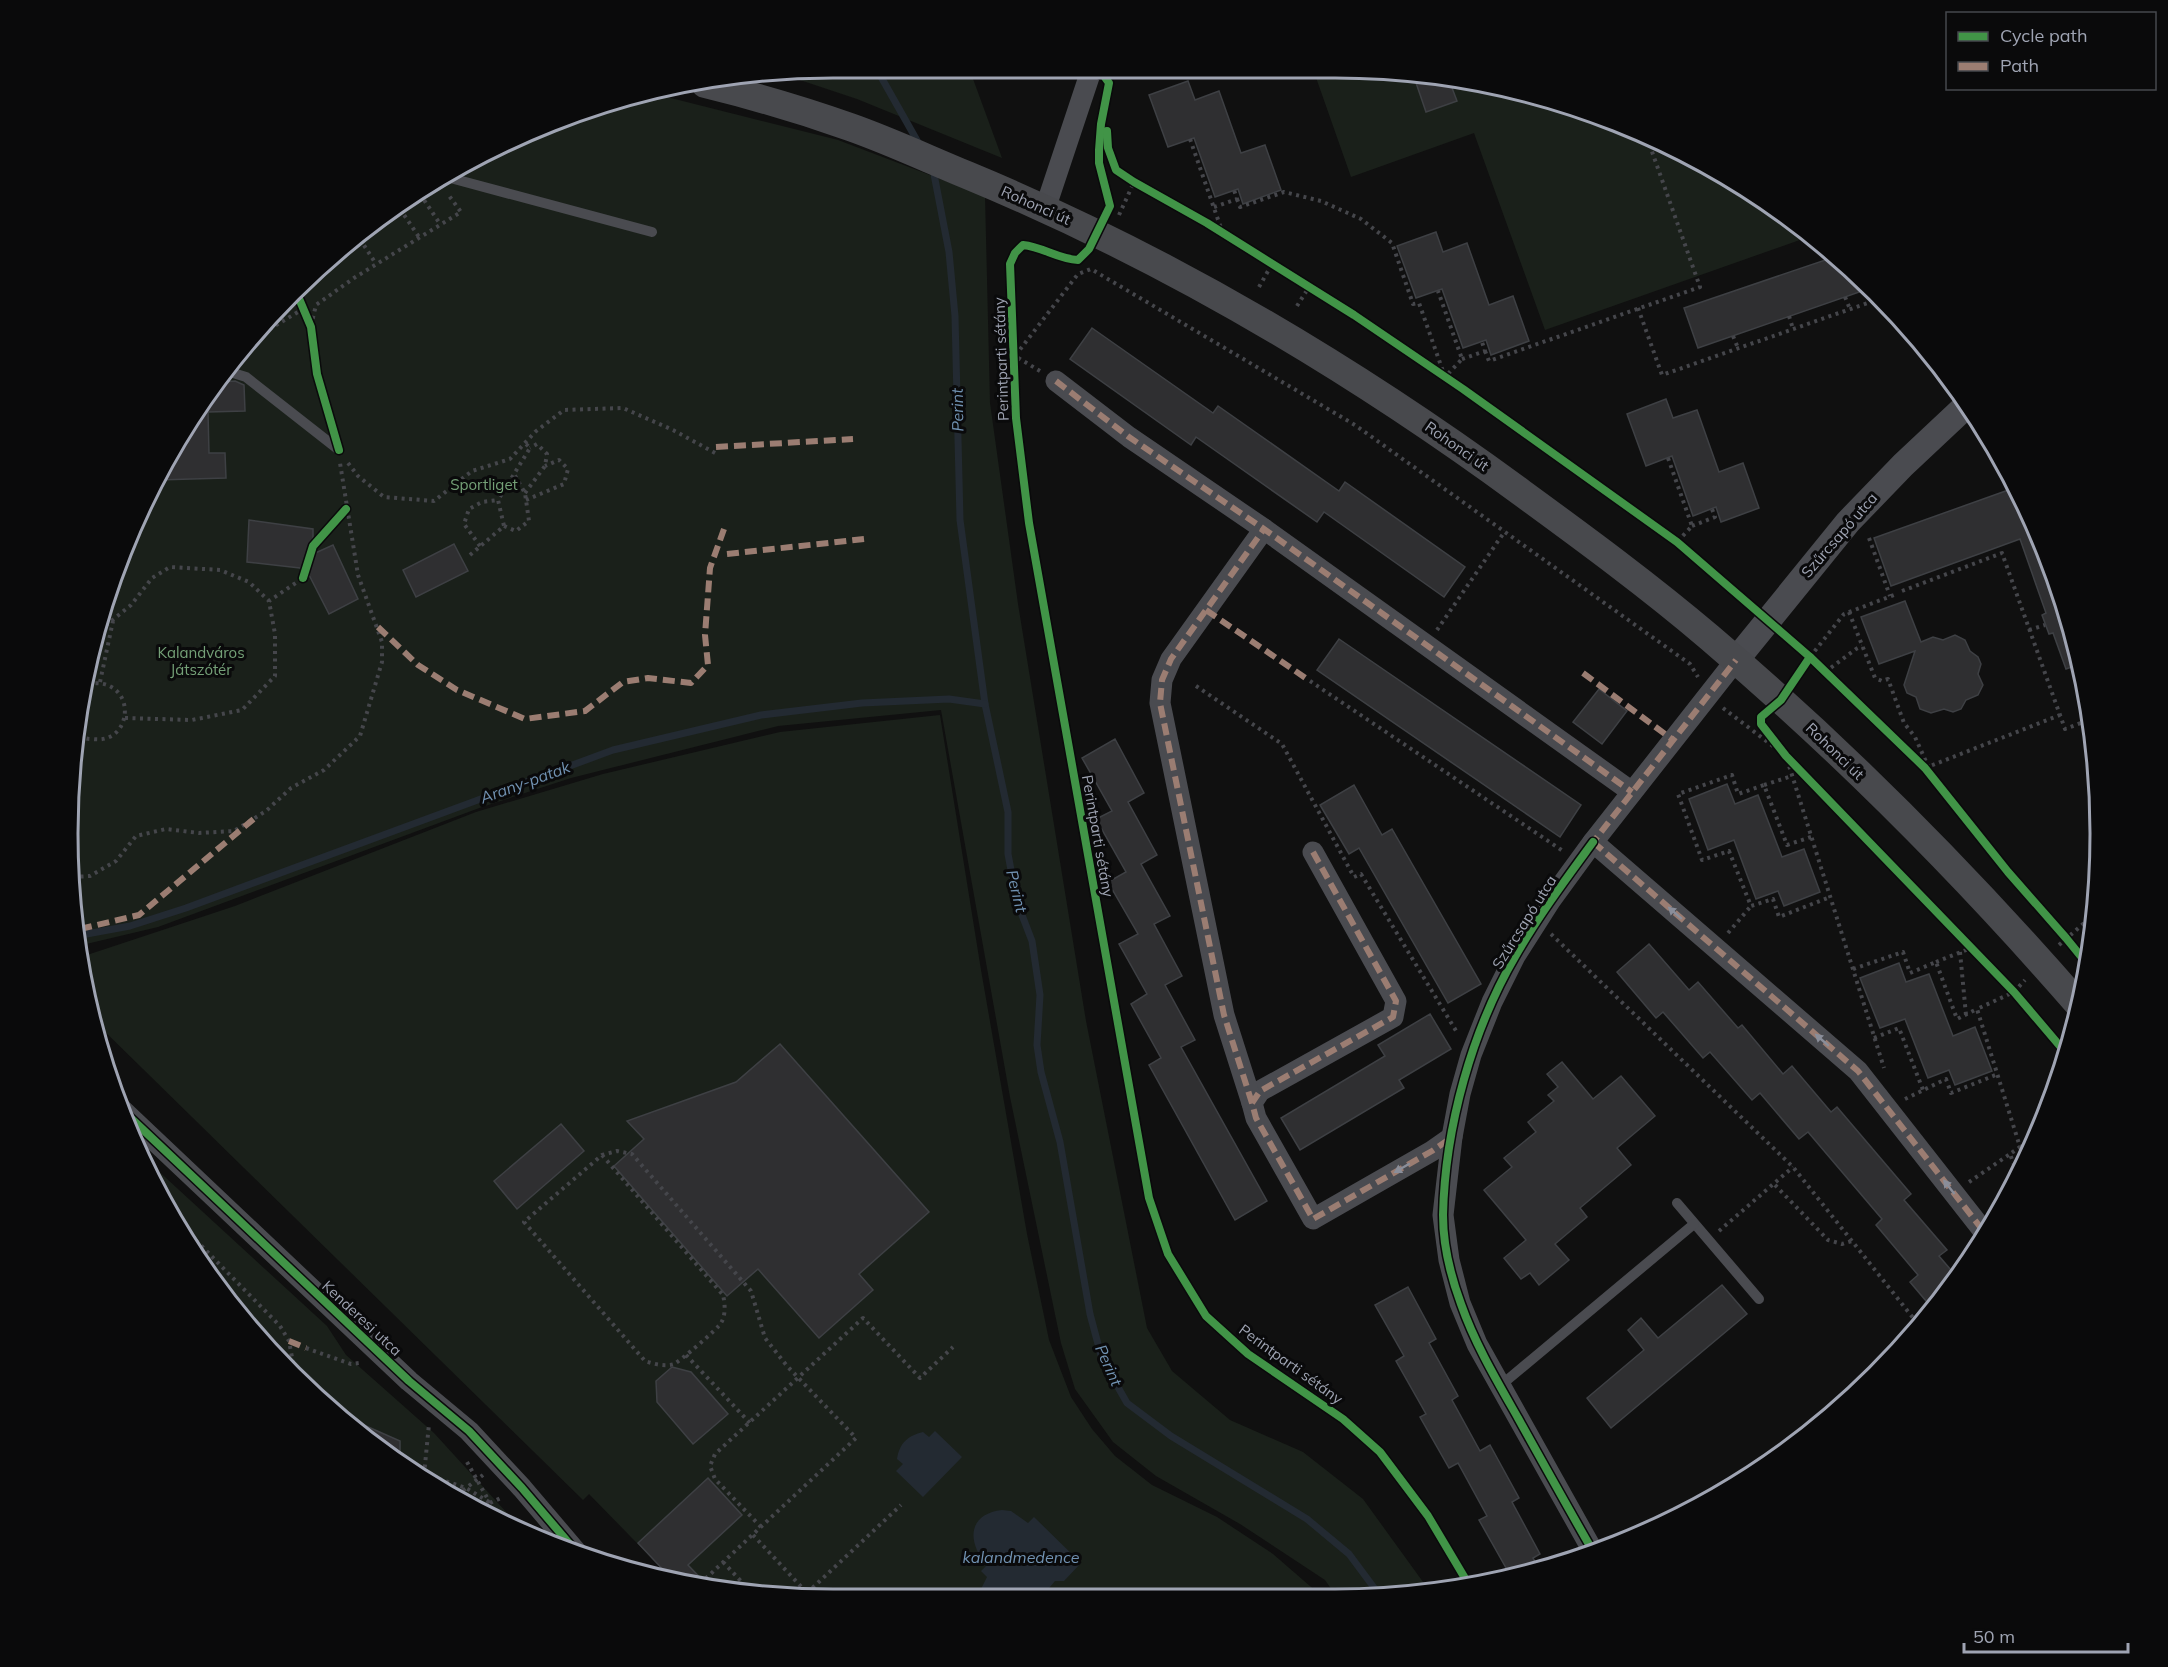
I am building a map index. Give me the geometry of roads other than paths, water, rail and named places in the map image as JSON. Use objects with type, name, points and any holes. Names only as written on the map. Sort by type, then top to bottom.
[{"type":"main road","name":"Rohonci út","points":[[718,87],[758,96],[852,128],[1002,189],[1107,238],[1245,311],[1374,389],[1481,462],[1584,538],[1705,633],[1831,746],[1980,895],[2071,996]]},
{"type":"street","points":[[1045,209],[1089,78]]},
{"type":"street","points":[[1056,381],[1129,437],[1264,529],[1632,792]]},
{"type":"street","name":"Szűrcsapó utca","points":[[1590,1544],[1477,1344],[1460,1303],[1449,1260],[1443,1215],[1452,1137],[1460,1094],[1471,1055],[1492,1002],[1515,956],[1593,842],[1848,522],[1903,465],[1961,411]]},
{"type":"street","points":[[1264,529],[1171,659],[1162,680],[1160,704],[1224,1014],[1256,1118],[1313,1219],[1432,1151],[1452,1137]]},
{"type":"street","points":[[1593,842],[1858,1071],[1980,1226]]},
{"type":"street","points":[[1252,1103],[1260,1091],[1393,1017],[1396,1000],[1313,852]]},
{"type":"street","name":"Kenderesi utca","points":[[136,1123],[409,1381],[469,1431],[566,1539]]},
{"type":"lane","points":[[455,179],[652,232]]},
{"type":"lane","points":[[235,373],[246,376],[339,450]]},
{"type":"lane","points":[[1677,1203],[1759,1299]]},
{"type":"lane","points":[[1500,1386],[1694,1224]]},
{"type":"water","points":[[935,1431],[962,1457],[923,1497],[896,1471],[903,1464],[897,1459],[900,1448],[909,1438],[923,1432],[929,1437]]},
{"type":"water","name":"kalandmedence","points":[[1002,1510],[1011,1511],[1028,1523],[1034,1517],[1081,1563],[1064,1581],[1055,1581],[1048,1589],[981,1589],[987,1577],[981,1571],[987,1565],[976,1548],[974,1531],[982,1517]]},
{"type":"waterway","name":"Perint","points":[[882,78],[919,144]]},
{"type":"waterway","name":"Perint","points":[[933,169],[949,252],[955,316],[960,520],[985,704],[1008,812],[1008,854],[1017,902],[1032,941],[1040,995],[1037,1045],[1041,1072],[1060,1142],[1090,1314],[1102,1359],[1127,1403],[1171,1436],[1307,1519],[1349,1554],[1374,1587]]},
{"type":"waterway","name":"Arany-patak","points":[[84,934],[130,926],[186,908],[613,750],[761,715],[862,703],[949,699],[985,704]]},
{"type":"park label","name":"Sportliget","points":[[484,484]]},
{"type":"park label","name":"Kalandváros Játszótér","points":[[201,660]]}]
